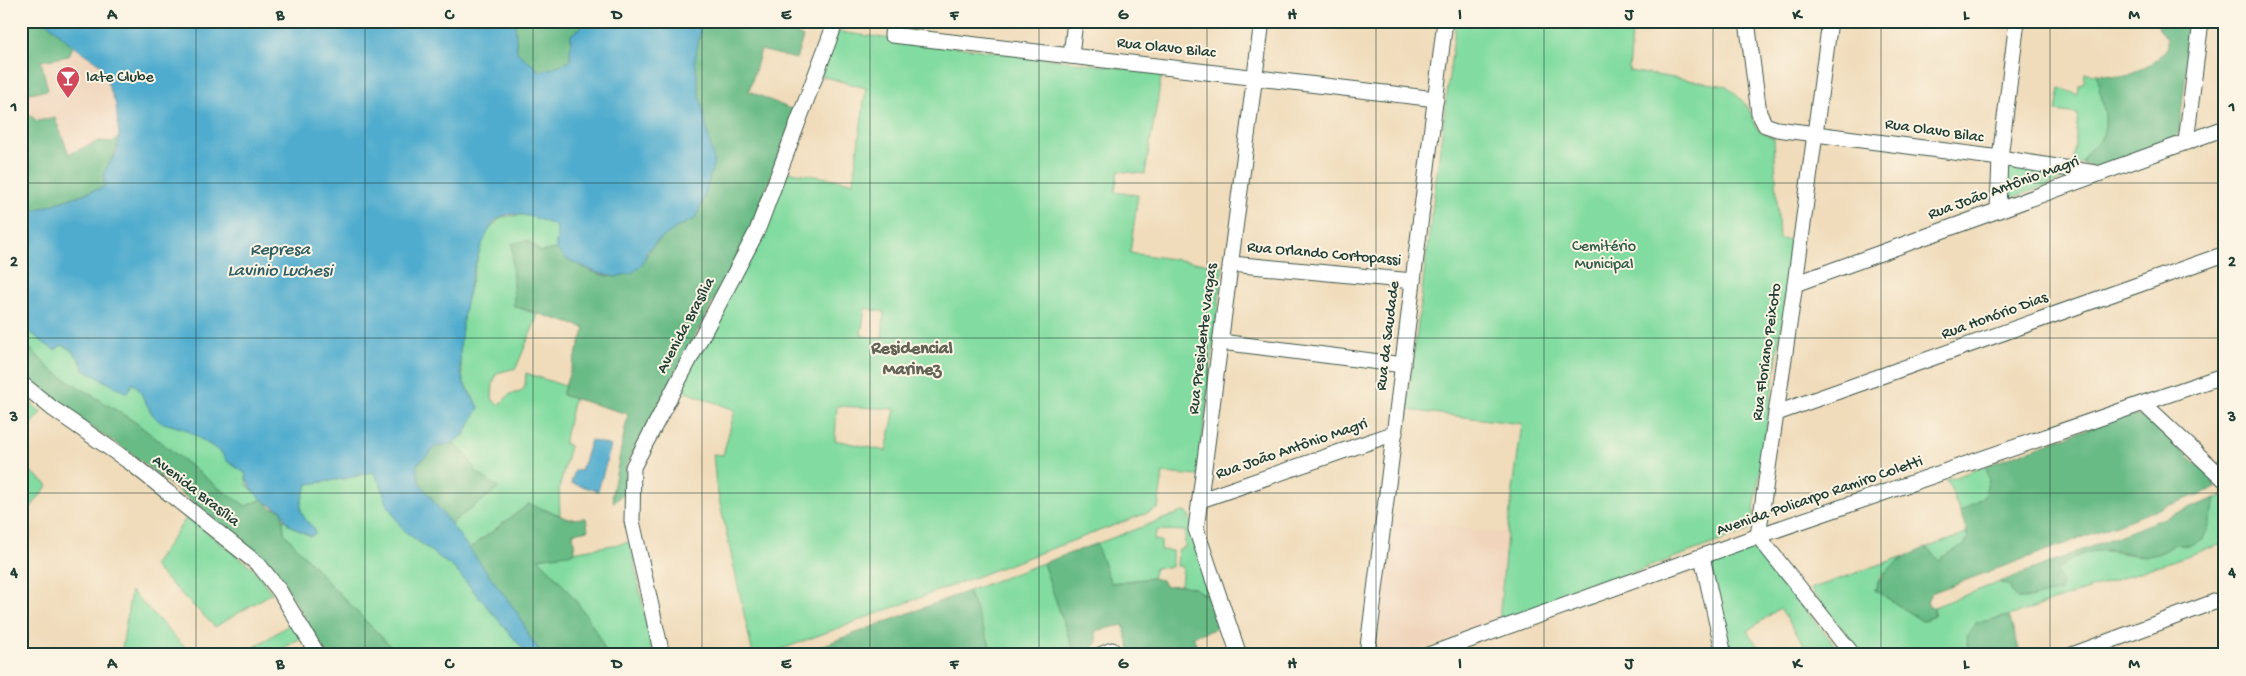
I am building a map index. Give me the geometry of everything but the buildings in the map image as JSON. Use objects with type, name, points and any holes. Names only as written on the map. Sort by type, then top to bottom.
[{"type":"street","name":"Avenida Brasília","points":[[662,655],[632,521],[632,467],[757,232],[836,21]]},
{"type":"street","points":[[1071,56],[1075,21]]},
{"type":"street","name":"Rua Presidente Vargas","points":[[1239,655],[1196,529],[1262,21]]},
{"type":"street","name":"Rua da Saudade","points":[[1367,655],[1446,21]]},
{"type":"street","name":"Rua Olavo Bilac","points":[[1747,21],[1759,113],[1765,125],[1777,129],[2000,158],[2099,174]]},
{"type":"street","name":"Rua Floriano Peixoto","points":[[1758,536],[1796,284],[1830,21]]},
{"type":"street","points":[[1998,210],[2000,158],[2016,21]]},
{"type":"street","points":[[2186,142],[2201,21]]},
{"type":"street","name":"Rua Olavo Bilac","points":[[893,28],[1071,56],[1255,76],[1436,99]]},
{"type":"street","name":"Rua João Antônio Magri","points":[[1796,284],[2225,128]]},
{"type":"street","name":"Rua Honório Dias","points":[[1777,413],[2225,254]]},
{"type":"street","name":"Rua Orlando Cortopassi","points":[[1231,264],[1413,281]]},
{"type":"street","points":[[1221,342],[1403,365]]},
{"type":"street","name":"Avenida Policarpo Ramiro Coletti","points":[[1428,655],[1758,536],[2144,404],[2225,374]]},
{"type":"street","name":"Avenida Brasília","points":[[21,383],[52,408],[131,463],[259,565],[279,590],[318,655]]},
{"type":"street","points":[[2144,404],[2225,480]]},
{"type":"street","name":"Rua João Antônio Magri","points":[[1201,500],[1394,433]]},
{"type":"street","points":[[1758,536],[1854,655]]},
{"type":"street","points":[[1702,557],[1724,655]]},
{"type":"street","points":[[2072,655],[2225,598]]},
{"type":"shaded area","name":"Iate Clube","points":[[73,46],[100,64],[116,105],[119,137],[113,142],[99,141],[69,155],[55,119],[37,122],[24,110],[21,94],[48,90],[41,61],[69,56]]},
{"type":"shaded area","points":[[1393,521],[1507,533],[1499,621],[1404,655],[1380,655],[1377,649]]},
{"type":"green space","points":[[21,21],[45,21],[73,46],[69,56],[41,61],[48,90],[21,94]]},
{"type":"green space","points":[[515,21],[589,21],[571,35],[570,61],[541,72],[516,52]]},
{"type":"green space","points":[[702,21],[793,21],[789,30],[803,37],[796,59],[761,50],[749,91],[795,111],[752,228],[627,464],[625,495],[620,496],[614,503],[612,494],[628,414],[562,395],[585,328],[514,306],[512,244],[527,240],[540,252],[556,249],[575,263],[593,272],[616,276],[642,265],[651,249],[663,237],[695,219],[699,92],[695,60]]},
{"type":"green space","name":"Cemitério Municipal","points":[[1456,21],[1633,21],[1629,71],[1727,86],[1742,100],[1759,130],[1774,138],[1779,239],[1794,240],[1752,525],[1748,531],[1499,621],[1507,533],[1522,424],[1407,410]]},
{"type":"green space","points":[[2157,21],[2192,21],[2179,131],[2175,140],[2099,167],[2082,164],[2088,152],[2104,133],[2104,107],[2097,74],[2126,77],[2157,60],[2167,49],[2167,38],[2159,29]]},
{"type":"green space","points":[[838,32],[1162,73],[1145,174],[1118,171],[1115,192],[1138,195],[1130,253],[1223,266],[1198,476],[1163,473],[1158,509],[766,655],[753,655],[716,485],[713,454],[723,455],[735,410],[678,389],[784,171],[853,182],[866,88],[821,76]],"holes":[[[865,308],[884,312],[882,339],[861,335]],[[837,406],[895,409],[886,451],[835,440]]]},
{"type":"green space","points":[[2085,73],[2097,74],[2104,107],[2105,124],[2104,133],[2100,140],[2088,152],[2082,164],[2073,163],[2078,114],[2056,111],[2060,88],[2078,95],[2079,86],[2084,82]]},
{"type":"green space","points":[[21,104],[24,110],[37,121],[55,118],[69,154],[99,141],[113,142],[119,137],[106,172],[104,187],[21,215]]},
{"type":"green space","points":[[2011,164],[2071,175],[2069,178],[2008,199],[2004,192],[2005,168]]},
{"type":"green space","points":[[522,215],[539,218],[557,227],[556,249],[540,252],[535,245],[512,259],[514,306],[538,315],[516,368],[497,373],[493,383],[492,399],[499,405],[510,394],[521,392],[525,386],[526,373],[565,386],[562,395],[574,398],[564,443],[570,446],[559,489],[560,515],[529,504],[469,549],[450,524],[498,488],[476,472],[467,456],[453,443],[464,435],[479,407],[463,381],[460,354],[461,322],[483,237],[501,217]]},
{"type":"green space","points":[[21,328],[55,349],[62,345],[70,349],[81,362],[84,370],[127,392],[132,383],[138,388],[152,414],[169,424],[185,429],[221,452],[227,461],[245,473],[247,485],[263,499],[246,507],[220,489],[135,422],[51,370],[21,339]]},
{"type":"green space","points":[[21,339],[51,370],[135,422],[220,489],[246,506],[263,499],[271,508],[282,510],[284,533],[326,580],[399,655],[327,655],[284,583],[264,559],[132,454],[58,405],[21,373]]},
{"type":"green space","points":[[21,394],[41,412],[21,439]]},
{"type":"green space","points":[[2128,414],[2144,417],[2215,480],[2216,488],[1931,593],[1927,601],[1929,607],[1934,607],[1934,616],[1922,621],[1875,590],[1889,569],[1910,555],[1926,548],[1939,560],[1965,545],[1967,535],[1960,512],[1984,497],[1989,479],[1986,466]]},
{"type":"green space","points":[[453,443],[467,456],[476,472],[499,488],[450,524],[419,483],[416,465],[436,447]]},
{"type":"green space","points":[[21,464],[48,485],[21,520]]},
{"type":"green space","points":[[1986,466],[1989,479],[1984,497],[1960,512],[1947,480]]},
{"type":"green space","points":[[373,472],[381,485],[387,504],[403,530],[455,569],[528,655],[399,655],[326,580],[284,533],[283,518],[289,525],[311,536],[315,533],[314,528],[304,518],[301,508],[308,484]]},
{"type":"green space","points":[[2225,496],[2225,543],[2009,616],[1976,623],[1968,648],[1981,655],[1863,655],[1810,589],[1904,556],[1880,577],[1875,590],[1922,621],[1934,616],[1934,607],[2000,582],[2010,586],[2012,593],[2025,599],[2044,593],[2060,592],[2056,570],[2075,557],[2091,551],[2108,551],[2146,556],[2165,551],[2175,544],[2188,546],[2209,526],[2216,498]]},
{"type":"green space","points":[[2216,498],[2209,526],[2203,539],[2188,546],[2175,544],[2154,555],[2135,555],[2106,550],[2084,554],[2057,570],[2062,582],[2060,592],[2050,594],[2018,599],[2012,593],[2010,586],[2000,582]]},
{"type":"green space","points":[[529,504],[569,519],[586,518],[588,530],[573,533],[575,553],[538,558],[559,580],[586,615],[607,655],[543,655],[530,638],[519,615],[469,549]]},
{"type":"green space","points":[[1182,512],[1188,513],[1209,582],[1205,595],[1194,588],[1181,585],[1183,567],[1177,566],[1178,550],[1185,547],[1185,531],[1157,530],[1154,540],[1161,541],[1161,550],[1172,551],[1172,567],[1155,568],[1152,578],[1110,583],[1096,544]]},
{"type":"green space","points":[[187,517],[253,568],[272,593],[215,627],[153,566]]},
{"type":"green space","points":[[1968,533],[1961,548],[1939,560],[1926,548]]},
{"type":"green space","points":[[630,542],[653,655],[607,655],[586,615],[559,580],[538,558]]},
{"type":"green space","points":[[1096,544],[1111,583],[1152,578],[1162,580],[1165,586],[1181,585],[1194,588],[1204,595],[1209,582],[1224,626],[1193,636],[1200,655],[1132,655],[1123,625],[1095,631],[1097,642],[1092,648],[1075,655],[1043,563]]},
{"type":"green space","points":[[1746,548],[1757,552],[1843,655],[1811,655],[1780,608],[1747,631],[1764,655],[1729,655],[1712,570],[1715,560]]},
{"type":"green space","points":[[1043,563],[1075,655],[994,655],[968,591]]},
{"type":"green space","points":[[131,591],[192,655],[121,655]]},
{"type":"green space","points":[[968,591],[994,655],[827,655],[824,645]]},
{"type":"green space","points":[[2009,616],[2021,655],[1981,655],[1968,648],[1967,635],[1976,623]]},
{"type":"green space","points":[[292,623],[301,638],[272,655],[242,655]]},
{"type":"green space","points":[[824,645],[827,655],[798,655]]},
{"type":"water","name":"Represa Lavinio Luchesi","points":[[45,21],[515,21],[517,52],[541,72],[570,61],[571,35],[589,21],[702,21],[695,60],[699,92],[714,161],[704,199],[695,219],[679,226],[655,243],[647,252],[642,265],[632,273],[615,277],[598,273],[566,259],[556,249],[557,227],[528,216],[512,214],[499,218],[490,229],[481,247],[474,269],[463,321],[460,346],[460,366],[463,381],[479,407],[464,435],[453,443],[436,447],[416,465],[420,483],[519,615],[530,638],[543,655],[528,655],[455,569],[403,530],[387,504],[381,485],[373,472],[308,484],[301,508],[304,518],[314,528],[315,534],[311,536],[301,532],[289,524],[282,510],[264,501],[254,491],[245,473],[227,461],[221,452],[185,429],[160,422],[152,414],[138,388],[133,383],[127,393],[84,370],[80,360],[70,349],[62,345],[55,350],[21,328],[21,215],[104,187],[104,172],[117,151],[119,137],[116,105],[100,64],[73,46]]},
{"type":"water","points":[[591,440],[611,446],[598,491],[571,483],[575,470],[581,471]]},
{"type":"place","name":"Iate Clube","points":[[68,99]]},
{"type":"district","name":"Residencial Marinez","points":[[912,359]]}]
